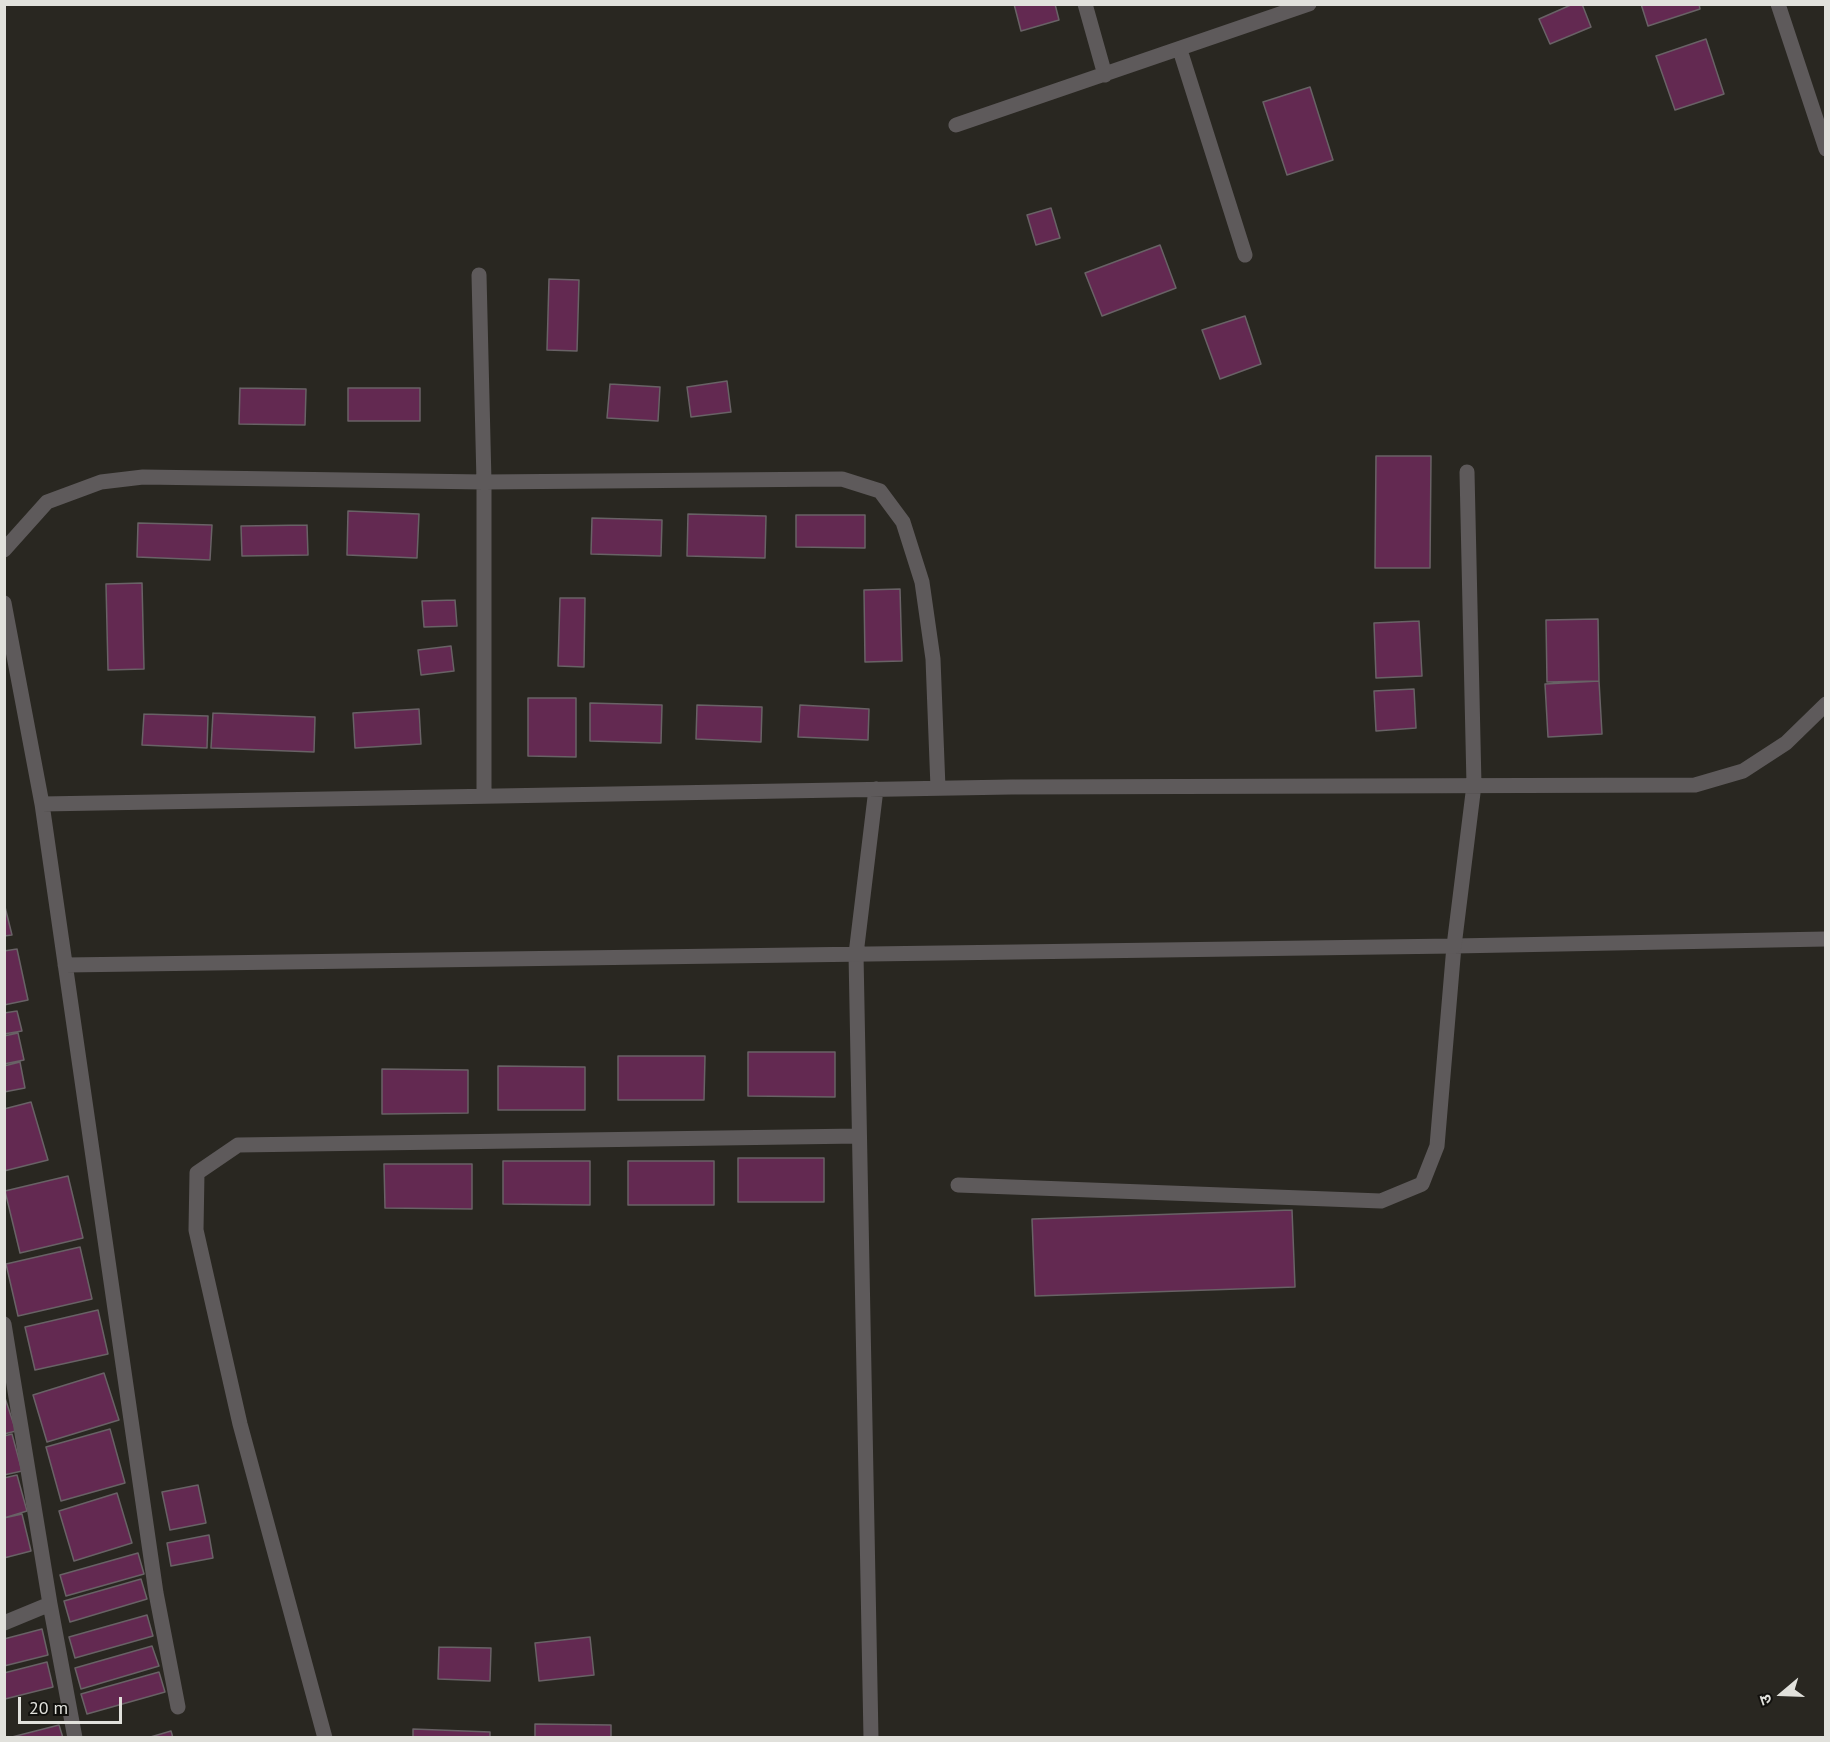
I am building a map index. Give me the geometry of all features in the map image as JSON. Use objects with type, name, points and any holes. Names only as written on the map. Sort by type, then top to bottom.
[{"type":"street","points":[[1085,4],[1105,75]]},
{"type":"street","points":[[956,125],[1309,4]]},
{"type":"street","points":[[1778,4],[1826,149]]},
{"type":"street","points":[[1180,50],[1245,255]]},
{"type":"street","points":[[479,275],[483,482],[484,796]]},
{"type":"street","points":[[958,1185],[1381,1201],[1422,1184],[1437,1146],[1454,946],[1474,785],[1467,472]]},
{"type":"street","points":[[4,550],[47,502],[101,482],[143,477],[483,482],[842,479],[880,491],[903,522],[922,582],[933,659],[938,788]]},
{"type":"street","points":[[4,603],[42,804],[156,1593],[178,1707]]},
{"type":"street","points":[[42,804],[938,788],[1695,785],[1743,771],[1786,742],[1826,704]]},
{"type":"street","points":[[871,1737],[856,954],[876,789]]},
{"type":"street","points":[[65,965],[1826,939]]},
{"type":"street","points":[[325,1737],[240,1424],[196,1230],[197,1173],[238,1145],[859,1136]]},
{"type":"street","points":[[4,1324],[50,1604],[75,1737]]},
{"type":"street","points":[[4,1623],[50,1604]]},
{"type":"building","points":[[1014,4],[1055,4],[1059,20],[1021,31]]},
{"type":"building","points":[[1573,4],[1582,4],[1591,27],[1550,44],[1539,19]]},
{"type":"building","points":[[1641,4],[1699,4],[1700,9],[1648,26]]},
{"type":"building","points":[[1706,39],[1724,94],[1675,110],[1656,56]]},
{"type":"building","points":[[1310,87],[1333,160],[1287,175],[1263,102]]},
{"type":"building","points":[[1051,208],[1060,238],[1036,245],[1027,215]]},
{"type":"building","points":[[1160,245],[1176,288],[1102,316],[1085,273]]},
{"type":"building","points":[[549,279],[579,280],[577,351],[547,350]]},
{"type":"building","points":[[1245,316],[1261,364],[1220,379],[1202,330]]},
{"type":"building","points":[[727,381],[731,412],[691,417],[687,387]]},
{"type":"building","points":[[610,384],[660,387],[658,421],[607,418]]},
{"type":"building","points":[[240,388],[306,389],[305,425],[239,424]]},
{"type":"building","points":[[348,388],[420,388],[420,421],[348,421]]},
{"type":"building","points":[[1376,456],[1431,456],[1430,568],[1375,568]]},
{"type":"building","points":[[348,511],[419,514],[417,558],[347,555]]},
{"type":"building","points":[[688,514],[766,516],[765,558],[687,556]]},
{"type":"building","points":[[796,515],[865,515],[865,548],[796,547]]},
{"type":"building","points":[[592,518],[662,520],[661,556],[591,554]]},
{"type":"building","points":[[138,523],[212,525],[210,560],[137,557]]},
{"type":"building","points":[[307,525],[308,555],[242,556],[241,526]]},
{"type":"building","points":[[142,583],[144,669],[108,670],[106,584]]},
{"type":"building","points":[[900,589],[902,661],[865,662],[864,590]]},
{"type":"building","points":[[560,598],[585,598],[584,667],[558,666]]},
{"type":"building","points":[[455,600],[457,626],[424,627],[422,601]]},
{"type":"building","points":[[1598,619],[1599,681],[1547,682],[1546,620]]},
{"type":"building","points":[[1419,621],[1422,676],[1376,678],[1374,623]]},
{"type":"building","points":[[451,646],[454,671],[421,675],[418,650]]},
{"type":"building","points":[[1599,681],[1602,734],[1548,737],[1545,684]]},
{"type":"building","points":[[1414,689],[1416,728],[1376,731],[1374,691]]},
{"type":"building","points":[[528,698],[576,698],[576,757],[528,756]]},
{"type":"building","points":[[590,703],[662,705],[661,743],[590,741]]},
{"type":"building","points":[[697,705],[762,707],[761,742],[696,739]]},
{"type":"building","points":[[800,705],[869,709],[868,740],[798,737]]},
{"type":"building","points":[[419,709],[421,744],[355,748],[353,713]]},
{"type":"building","points":[[213,713],[315,717],[314,752],[211,748]]},
{"type":"building","points":[[144,714],[208,716],[207,748],[142,745]]},
{"type":"building","points":[[4,903],[12,935],[4,936]]},
{"type":"building","points":[[17,949],[28,1000],[4,1005],[4,951]]},
{"type":"building","points":[[17,1011],[22,1031],[4,1034],[4,1013]]},
{"type":"building","points":[[18,1033],[24,1060],[4,1064],[4,1036]]},
{"type":"building","points":[[748,1052],[835,1052],[835,1097],[748,1096]]},
{"type":"building","points":[[618,1056],[705,1056],[704,1100],[618,1100]]},
{"type":"building","points":[[20,1062],[25,1088],[4,1092],[4,1066]]},
{"type":"building","points":[[498,1066],[585,1067],[585,1110],[498,1110]]},
{"type":"building","points":[[382,1069],[468,1070],[468,1113],[382,1114]]},
{"type":"building","points":[[31,1102],[48,1160],[4,1171],[4,1109]]},
{"type":"building","points":[[738,1158],[824,1158],[824,1202],[738,1202]]},
{"type":"building","points":[[503,1161],[590,1161],[590,1205],[503,1204]]},
{"type":"building","points":[[628,1161],[714,1161],[714,1205],[628,1205]]},
{"type":"building","points":[[384,1164],[472,1164],[472,1209],[385,1208]]},
{"type":"building","points":[[68,1176],[83,1238],[20,1253],[5,1191]]},
{"type":"building","points":[[1292,1210],[1295,1287],[1035,1296],[1032,1219]]},
{"type":"building","points":[[80,1247],[92,1299],[18,1316],[6,1264]]},
{"type":"building","points":[[98,1310],[108,1354],[35,1370],[25,1327]]},
{"type":"building","points":[[104,1373],[119,1420],[47,1442],[33,1395]]},
{"type":"building","points":[[4,1395],[16,1431],[4,1434]]},
{"type":"building","points":[[110,1429],[125,1483],[61,1501],[46,1447]]},
{"type":"building","points":[[12,1434],[22,1471],[4,1475],[4,1436]]},
{"type":"building","points":[[17,1475],[27,1511],[4,1518],[4,1478]]},
{"type":"building","points":[[198,1485],[206,1523],[170,1530],[162,1492]]},
{"type":"building","points":[[117,1493],[132,1543],[74,1561],[59,1511]]},
{"type":"building","points":[[22,1514],[31,1551],[4,1558],[4,1518]]},
{"type":"building","points":[[209,1535],[213,1558],[171,1566],[167,1543]]},
{"type":"building","points":[[138,1553],[144,1574],[66,1596],[60,1575]]},
{"type":"building","points":[[141,1579],[147,1599],[70,1622],[64,1601]]},
{"type":"building","points":[[147,1615],[153,1636],[75,1658],[69,1637]]},
{"type":"building","points":[[42,1629],[48,1655],[4,1666],[4,1639]]},
{"type":"building","points":[[590,1637],[594,1675],[539,1681],[535,1643]]},
{"type":"building","points":[[152,1646],[159,1666],[81,1689],[75,1668]]},
{"type":"building","points":[[439,1647],[491,1648],[490,1681],[438,1679]]},
{"type":"building","points":[[47,1662],[53,1687],[5,1699],[4,1673]]},
{"type":"building","points":[[159,1672],[165,1692],[87,1714],[81,1694]]},
{"type":"building","points":[[535,1724],[611,1725],[611,1738],[535,1738]]},
{"type":"building","points":[[59,1725],[63,1738],[12,1738],[12,1737]]},
{"type":"building","points":[[413,1729],[490,1732],[490,1738],[413,1738]]},
{"type":"building","points":[[171,1731],[173,1738],[147,1738]]}]
